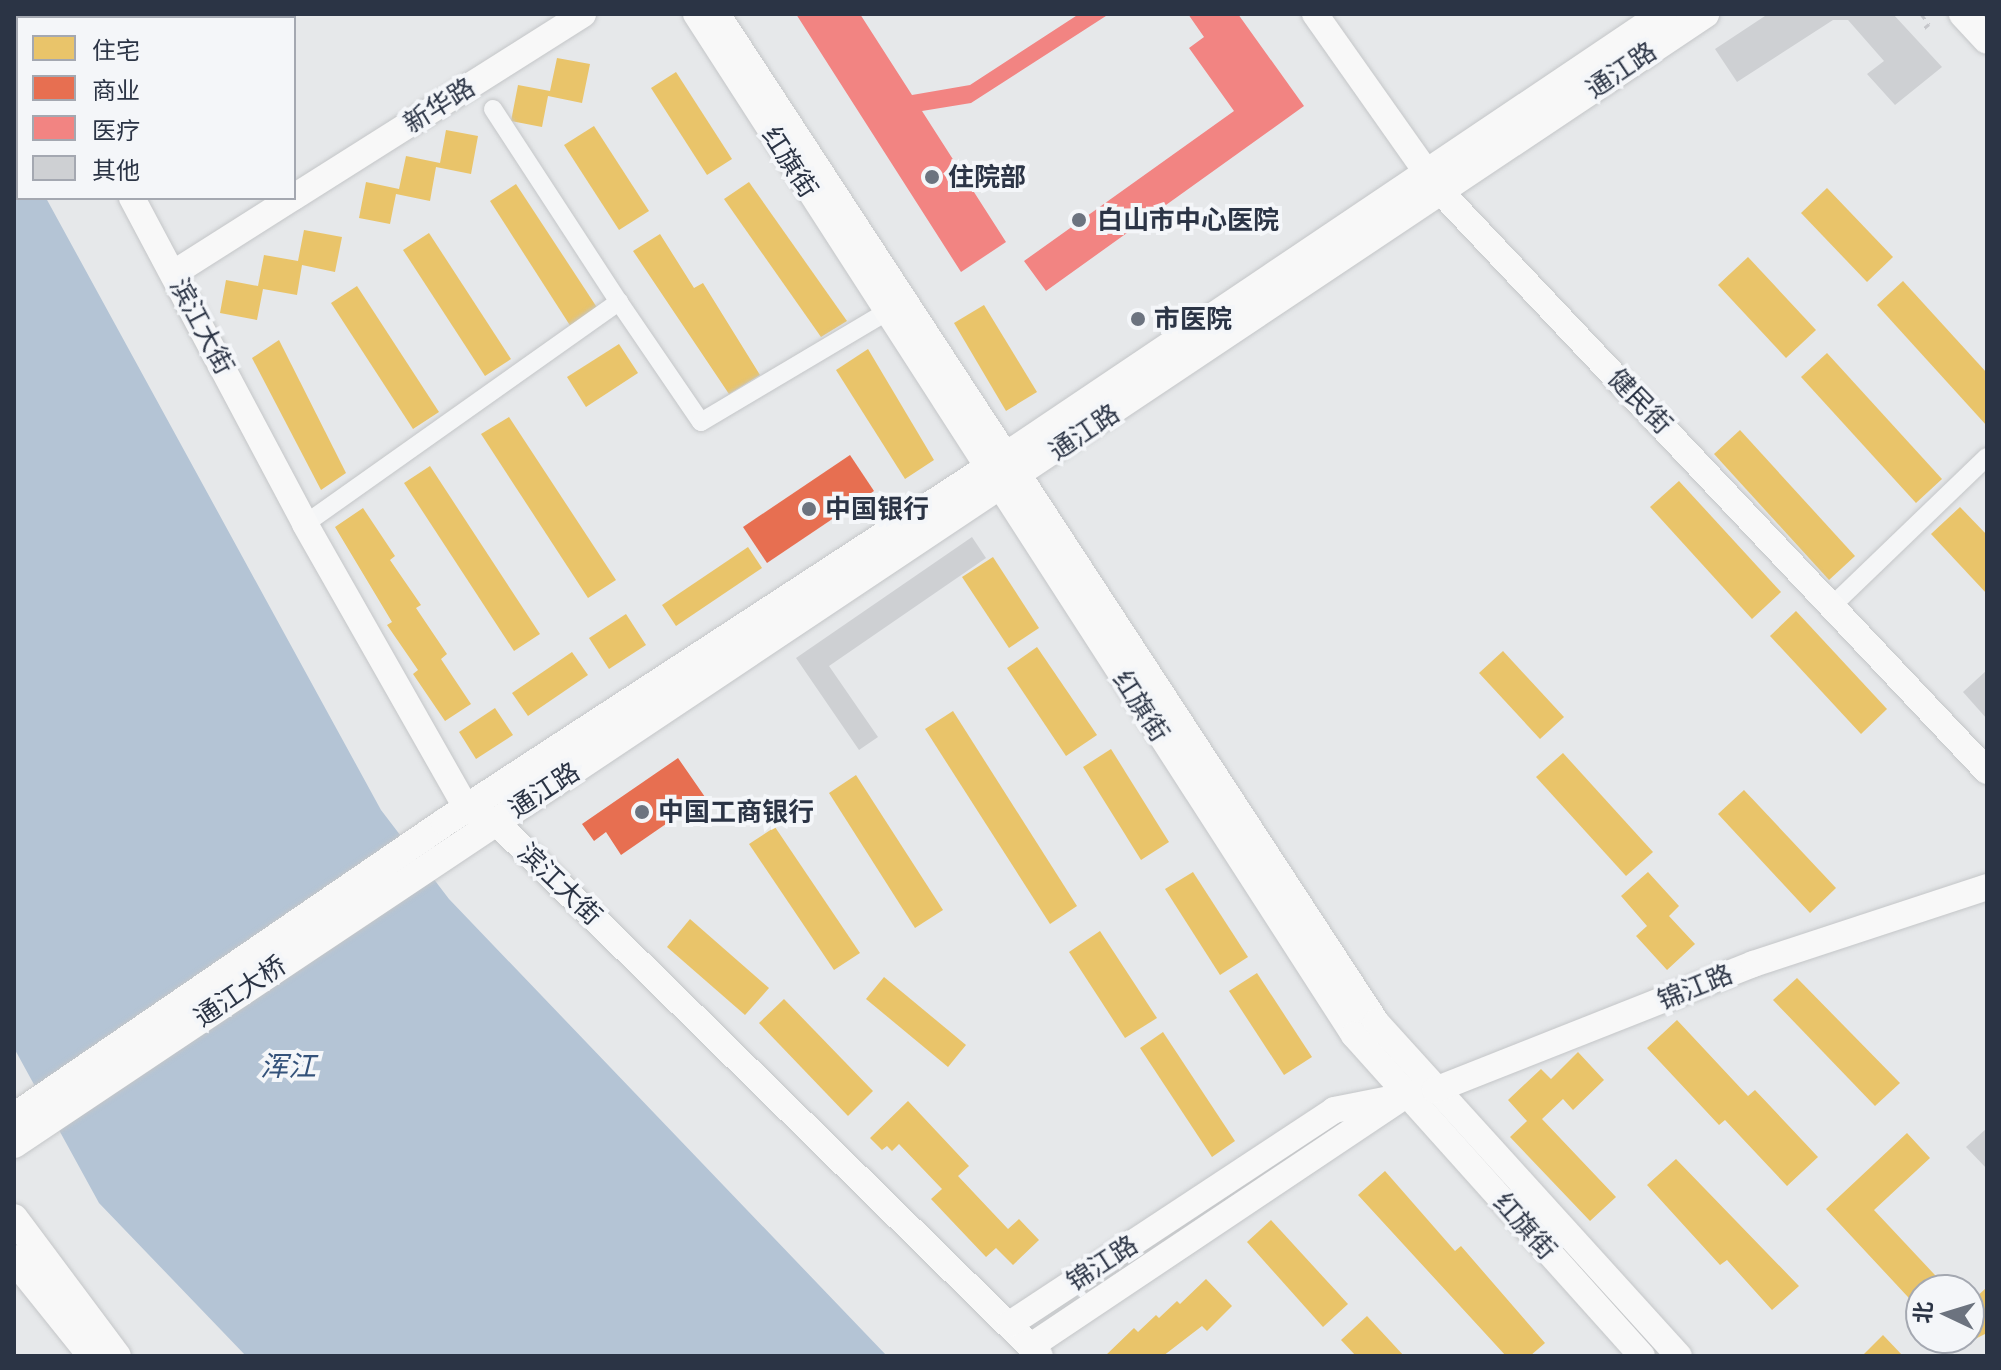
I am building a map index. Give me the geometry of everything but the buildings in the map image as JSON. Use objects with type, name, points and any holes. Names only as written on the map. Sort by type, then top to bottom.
[{"type":"main road","name":"通江路","points":[[1434,182],[1663,14]]},
{"type":"main road","name":"通江路","points":[[457,825],[496,822],[1003,472],[1434,182],[1705,14]]},
{"type":"main road","points":[[1963,14],[1987,40]]},
{"type":"main road","name":"通江路","points":[[457,825],[1003,472]]},
{"type":"main road","name":"通江大桥","points":[[16,1133],[457,825]]},
{"type":"main road","points":[[14,1218],[117,1356]]},
{"type":"main road","points":[[14,1259],[92,1356]]},
{"type":"street","name":"新华路","points":[[296,196],[583,14]]},
{"type":"street","name":"红旗街","points":[[696,14],[886,312],[1003,472],[1354,1035],[1642,1356]]},
{"type":"street","points":[[717,14],[1003,472],[1376,1022],[1679,1356]]},
{"type":"street","name":"健民街","points":[[1315,14],[1434,182],[1834,604],[1987,771]]},
{"type":"street","points":[[493,109],[701,422],[886,312]]},
{"type":"street","name":"滨江大街","points":[[133,200],[305,524],[457,825]]},
{"type":"street","name":"新华路","points":[[174,273],[290,200]]},
{"type":"street","points":[[305,524],[619,302]]},
{"type":"street","points":[[1834,604],[1987,457]]},
{"type":"street","name":"滨江大街","points":[[496,822],[1035,1351]]},
{"type":"street","name":"锦江路","points":[[1010,1324],[1334,1110],[1435,1090],[1753,964],[1987,887]]},
{"type":"street","name":"锦江路","points":[[1035,1351],[1406,1095]]},
{"type":"path","points":[[1921,14],[1929,24],[1922,30]]},
{"type":"water","name":"浑江","points":[[14,141],[16,200],[47,200],[381,810],[449,899],[887,1356],[246,1356],[99,1203],[14,1048]]},
{"type":"place","name":"住院部","points":[[932,177]]},
{"type":"place","name":"白山市中心医院","points":[[1079,220]]},
{"type":"place","name":"市医院","points":[[1138,319]]},
{"type":"place","name":"中国银行","points":[[809,509]]},
{"type":"place","name":"中国工商银行","points":[[642,812]]}]
